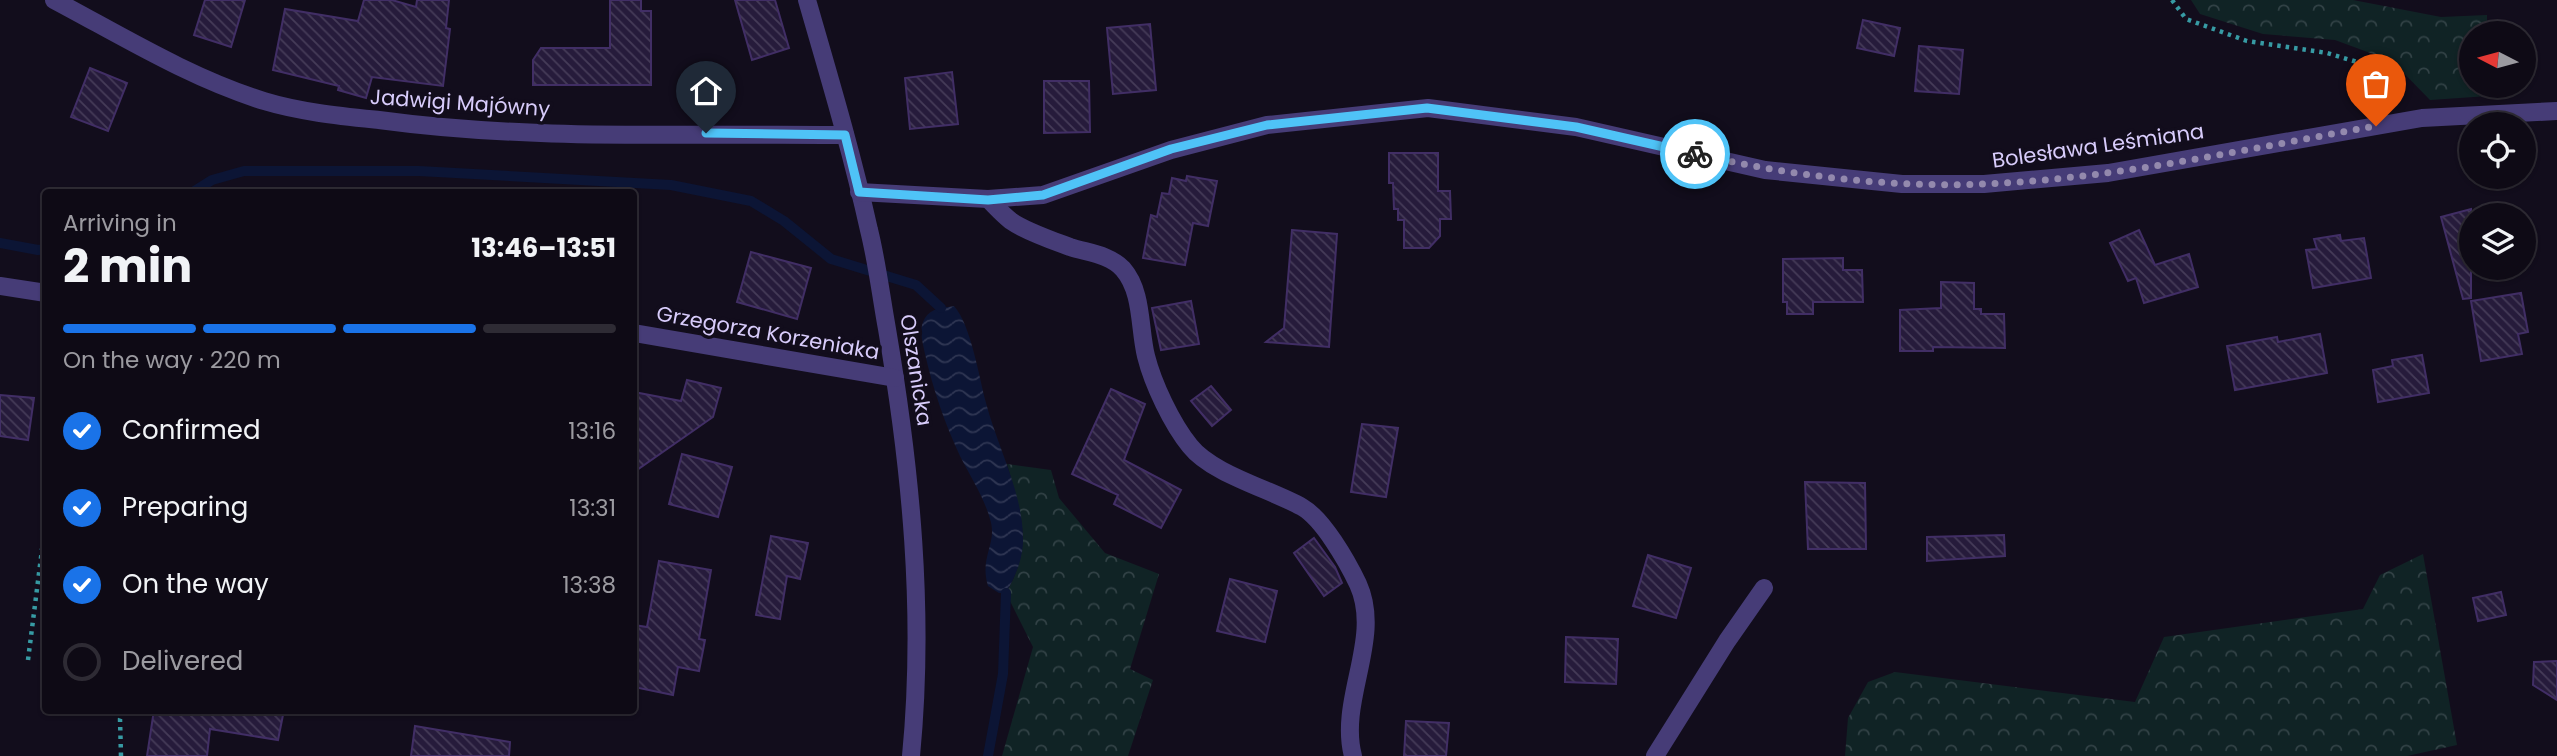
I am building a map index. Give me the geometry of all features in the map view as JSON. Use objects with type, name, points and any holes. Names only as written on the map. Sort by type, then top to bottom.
[{"type":"street","name":"Jadwigi Majówny","points":[[54,0],[181,68],[264,101],[334,115],[450,129],[569,133],[845,135]]},
{"type":"street","name":"Olszanicka","points":[[807,0],[872,244],[895,378],[909,482],[918,628],[916,704],[911,756]]},
{"type":"street","name":"Bolesława Leśmiana","points":[[859,192],[988,200],[1043,195],[1171,149],[1267,125],[1427,108],[1576,127],[1765,170],[1902,184],[1984,184],[2108,173],[2422,118],[2557,111]]},
{"type":"street","points":[[988,200],[1013,223],[1071,247],[1097,253],[1122,268],[1130,279],[1136,297],[1146,356],[1156,386],[1191,448],[1212,464],[1304,508],[1329,535],[1359,586],[1366,623],[1365,646],[1354,688],[1348,738],[1353,756]]},
{"type":"street","points":[[0,286],[42,292]]},
{"type":"street","name":"Grzegorza Korzeniaka","points":[[637,334],[895,378]]},
{"type":"street","points":[[1655,756],[1727,641],[1764,588]]},
{"type":"path","points":[[2172,0],[2186,19],[2247,41],[2327,53],[2377,68],[2422,118]]},
{"type":"path","points":[[28,660],[42,550]]},
{"type":"path","points":[[121,756],[122,714]]},
{"type":"green space","points":[[2191,0],[2353,0],[2441,17],[2487,15],[2487,21],[2459,21],[2459,98],[2430,100],[2392,61],[2335,40],[2263,34],[2200,14]]},
{"type":"green space","points":[[1007,464],[1051,470],[1059,498],[1105,553],[1159,574],[1130,669],[1153,680],[1128,756],[1002,756],[1033,647],[1006,593],[1015,576],[1022,544],[1017,498]]},
{"type":"green space","points":[[2423,554],[2457,745],[2407,756],[1845,756],[1848,718],[1868,682],[1895,672],[2135,702],[2164,637],[2363,609],[2380,575]]},
{"type":"water","points":[[954,306],[970,338],[986,403],[1019,507],[1022,550],[1018,569],[1006,593],[999,593],[988,586],[986,566],[992,536],[990,519],[944,419],[922,341],[923,322],[928,315],[938,309]]},
{"type":"building","points":[[205,0],[245,0],[231,47],[194,35]]},
{"type":"building","points":[[364,0],[392,0],[416,7],[417,0],[449,0],[446,28],[450,29],[443,86],[372,77],[366,98],[338,90],[339,86],[273,70],[285,9],[358,21]]},
{"type":"building","points":[[610,0],[641,0],[641,11],[651,11],[651,85],[533,85],[533,60],[541,48],[610,48]]},
{"type":"building","points":[[735,0],[775,0],[789,48],[752,60]]},
{"type":"building","points":[[1863,20],[1900,28],[1894,56],[1857,48]]},
{"type":"building","points":[[1150,24],[1156,90],[1113,94],[1107,28]]},
{"type":"building","points":[[1919,46],[1963,50],[1959,94],[1915,91]]},
{"type":"building","points":[[90,68],[127,83],[108,131],[71,117]]},
{"type":"building","points":[[952,72],[958,124],[910,129],[905,78]]},
{"type":"building","points":[[1044,81],[1089,81],[1090,132],[1044,133]]},
{"type":"building","points":[[1389,153],[1438,153],[1438,191],[1450,191],[1451,219],[1440,219],[1440,236],[1429,248],[1404,248],[1404,220],[1398,220],[1398,209],[1394,209],[1393,183],[1389,183]]},
{"type":"building","points":[[1187,176],[1217,181],[1208,226],[1193,223],[1185,265],[1143,258],[1151,215],[1157,217],[1162,193],[1169,194],[1172,178],[1186,181]]},
{"type":"building","points":[[2459,212],[2459,280],[2471,280],[2471,298],[2463,299],[2441,217]]},
{"type":"building","points":[[1292,230],[1337,234],[1329,347],[1266,342],[1284,328]]},
{"type":"building","points":[[2139,230],[2155,265],[2189,254],[2198,287],[2144,303],[2136,278],[2128,281],[2110,243]]},
{"type":"building","points":[[2340,235],[2341,241],[2364,238],[2371,278],[2313,288],[2306,250],[2317,249],[2314,239]]},
{"type":"building","points":[[751,252],[811,268],[797,319],[737,302]]},
{"type":"building","points":[[1843,258],[1843,270],[1862,270],[1863,302],[1813,302],[1813,314],[1787,314],[1787,302],[1783,302],[1783,259]]},
{"type":"building","points":[[1941,282],[1974,283],[1974,309],[1981,309],[1981,314],[2004,314],[2005,348],[1933,347],[1933,351],[1900,351],[1900,310],[1941,308]]},
{"type":"building","points":[[2521,293],[2528,332],[2518,334],[2522,354],[2481,361],[2471,301]]},
{"type":"building","points":[[1191,301],[1199,344],[1161,350],[1152,308]]},
{"type":"building","points":[[2320,334],[2327,373],[2235,390],[2227,346],[2277,337],[2278,342]]},
{"type":"building","points":[[2422,355],[2429,393],[2378,402],[2373,370],[2393,366],[2392,360]]},
{"type":"building","points":[[687,380],[721,388],[713,417],[637,470],[637,393],[681,401]]},
{"type":"building","points":[[1211,386],[1231,410],[1212,426],[1191,401]]},
{"type":"building","points":[[1111,389],[1145,404],[1124,460],[1181,490],[1161,528],[1114,504],[1118,495],[1072,474]]},
{"type":"building","points":[[0,395],[34,398],[28,440],[0,436]]},
{"type":"building","points":[[1362,424],[1398,428],[1386,497],[1351,492]]},
{"type":"building","points":[[682,454],[732,467],[718,517],[669,504]]},
{"type":"building","points":[[1805,482],[1865,483],[1866,549],[1808,549]]},
{"type":"building","points":[[2004,535],[2005,556],[1927,561],[1927,537]]},
{"type":"building","points":[[771,536],[808,543],[800,579],[787,576],[780,619],[756,615]]},
{"type":"building","points":[[1314,538],[1335,567],[1342,583],[1324,596],[1294,553]]},
{"type":"building","points":[[1648,555],[1691,568],[1676,618],[1633,606]]},
{"type":"building","points":[[659,561],[711,570],[699,639],[705,640],[699,671],[678,667],[673,695],[637,688],[637,625],[647,627]]},
{"type":"building","points":[[1230,579],[1277,591],[1265,642],[1217,631]]},
{"type":"building","points":[[2501,592],[2506,615],[2478,621],[2473,598]]},
{"type":"building","points":[[1566,637],[1618,639],[1616,684],[1565,682]]},
{"type":"building","points":[[2557,661],[2557,700],[2533,685],[2534,662]]},
{"type":"building","points":[[153,714],[283,714],[278,740],[210,729],[207,756],[147,756]]},
{"type":"building","points":[[1406,721],[1449,723],[1446,756],[1404,756]]},
{"type":"building","points":[[415,726],[510,742],[509,756],[411,756]]},
{"type":"waterway","points":[[198,189],[212,180],[244,171],[419,171],[671,185],[751,201],[784,221],[831,259],[916,285],[941,308]]},
{"type":"waterway","points":[[0,243],[42,250]]},
{"type":"waterway","points":[[988,756],[1003,674],[1006,593]]},
{"type":"way so far","points":[[1695,154],[1765,170],[1902,184],[1984,184],[2108,173],[2376,126]]},
{"type":"route","points":[[706,133],[845,135],[859,192],[988,200],[1043,195],[1171,149],[1267,125],[1427,108],[1576,127],[1695,154]]}]
